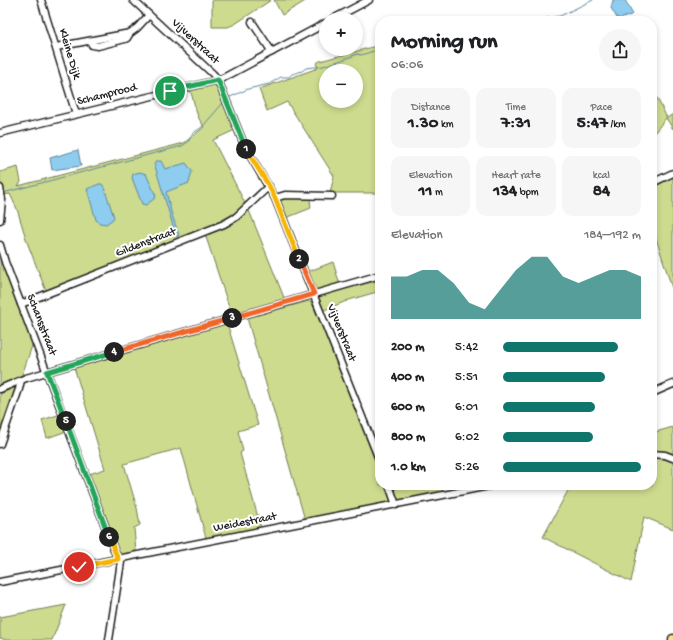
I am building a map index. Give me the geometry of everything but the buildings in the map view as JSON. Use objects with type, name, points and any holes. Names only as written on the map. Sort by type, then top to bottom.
[{"type":"street","name":"Kleine Dijk","points":[[41,0],[76,114]]},
{"type":"street","name":"Vijverstraat","points":[[133,0],[214,74],[218,80],[245,147],[275,198],[375,449]]},
{"type":"street","points":[[346,12],[369,0]]},
{"type":"street","points":[[56,48],[130,33],[149,15]]},
{"type":"street","points":[[252,22],[272,52]]},
{"type":"street","name":"Schamprood","points":[[0,133],[218,80],[319,27]]},
{"type":"street","points":[[657,181],[673,173]]},
{"type":"street","name":"Gildenstraat","points":[[21,304],[224,224],[236,217],[269,186]]},
{"type":"street","points":[[0,220],[1,192]]},
{"type":"street","points":[[275,198],[285,196],[332,196]]},
{"type":"street","name":"Schansstraat","points":[[0,245],[116,555],[121,562],[109,640]]},
{"type":"street","points":[[0,389],[20,380],[375,276]]},
{"type":"street","points":[[0,444],[19,389],[20,380]]},
{"type":"street","points":[[657,390],[673,384]]},
{"type":"street","points":[[657,454],[673,458]]},
{"type":"street","points":[[391,490],[396,504]]},
{"type":"street","name":"Weidestraat","points":[[0,582],[468,490]]},
{"type":"green space","points":[[212,0],[271,0],[235,24],[228,27],[212,27]]},
{"type":"green space","points":[[274,0],[307,0],[282,15]]},
{"type":"green space","points":[[375,46],[375,193],[330,193],[334,176],[287,102],[267,111],[259,89],[318,68],[316,63],[320,61],[339,56],[363,56],[363,50]]},
{"type":"green space","points":[[215,84],[235,130],[213,140],[246,205],[230,219],[46,291],[27,242],[17,209],[10,194],[3,195],[0,172],[18,167],[21,182],[18,186],[184,143],[204,127],[198,117],[190,89]]},
{"type":"green space","points":[[657,98],[667,118],[673,114],[673,129],[666,118],[657,130]]},
{"type":"green space","points":[[673,177],[673,291],[657,241],[657,185]]},
{"type":"green space","points":[[280,198],[310,199],[311,208],[286,218],[279,202]]},
{"type":"green space","points":[[248,208],[285,300],[232,316],[205,234]]},
{"type":"green space","points":[[0,255],[33,343],[21,378],[0,387]]},
{"type":"green space","points":[[333,262],[340,285],[319,291],[316,290],[311,283],[307,272]]},
{"type":"green space","points":[[375,281],[375,292],[349,300],[322,311],[318,298],[320,295]]},
{"type":"green space","points":[[309,301],[311,302],[375,455],[375,490],[389,490],[393,503],[305,520],[247,318]]},
{"type":"green space","points":[[227,323],[258,425],[238,431],[243,451],[240,453],[261,528],[206,538],[181,448],[124,464],[137,508],[140,525],[134,528],[136,552],[125,555],[121,554],[114,542],[89,474],[105,469],[74,367]]},
{"type":"green space","points":[[13,388],[17,389],[0,437],[0,394]]},
{"type":"green space","points":[[61,414],[67,431],[47,438],[42,420]]},
{"type":"green space","points":[[673,427],[673,454],[664,451],[657,451],[657,432]]},
{"type":"green space","points":[[657,457],[673,462],[673,529],[644,517],[631,582],[543,537],[568,490],[657,490]]},
{"type":"green space","points":[[393,490],[442,490],[443,492],[399,501],[395,497]]},
{"type":"green space","points":[[66,605],[52,640],[6,640],[0,638],[0,617]]},
{"type":"water","points":[[613,0],[625,0],[632,13],[628,16],[616,16],[611,8]]},
{"type":"water","points":[[78,150],[81,166],[52,170],[50,158]]},
{"type":"water","points":[[156,161],[161,161],[165,169],[186,163],[192,171],[189,183],[166,192],[179,235],[178,236],[176,236],[154,163]]},
{"type":"water","points":[[140,172],[146,174],[156,196],[146,205],[142,204],[132,178],[133,174]]},
{"type":"water","points":[[102,184],[104,187],[114,217],[106,224],[100,223],[96,220],[87,189]]},
{"type":"waterway","points":[[560,16],[593,0]]},
{"type":"waterway","points":[[228,98],[248,89],[269,84],[281,77],[289,77],[292,74],[306,68],[323,66],[357,54],[361,55],[375,51]]},
{"type":"waterway","points":[[3,193],[182,146],[188,142],[192,134],[202,127],[224,102]]},
{"type":"route","points":[[79,567],[118,559],[47,372],[314,294],[275,198],[269,186],[256,168],[240,137],[218,80],[170,91]]}]
